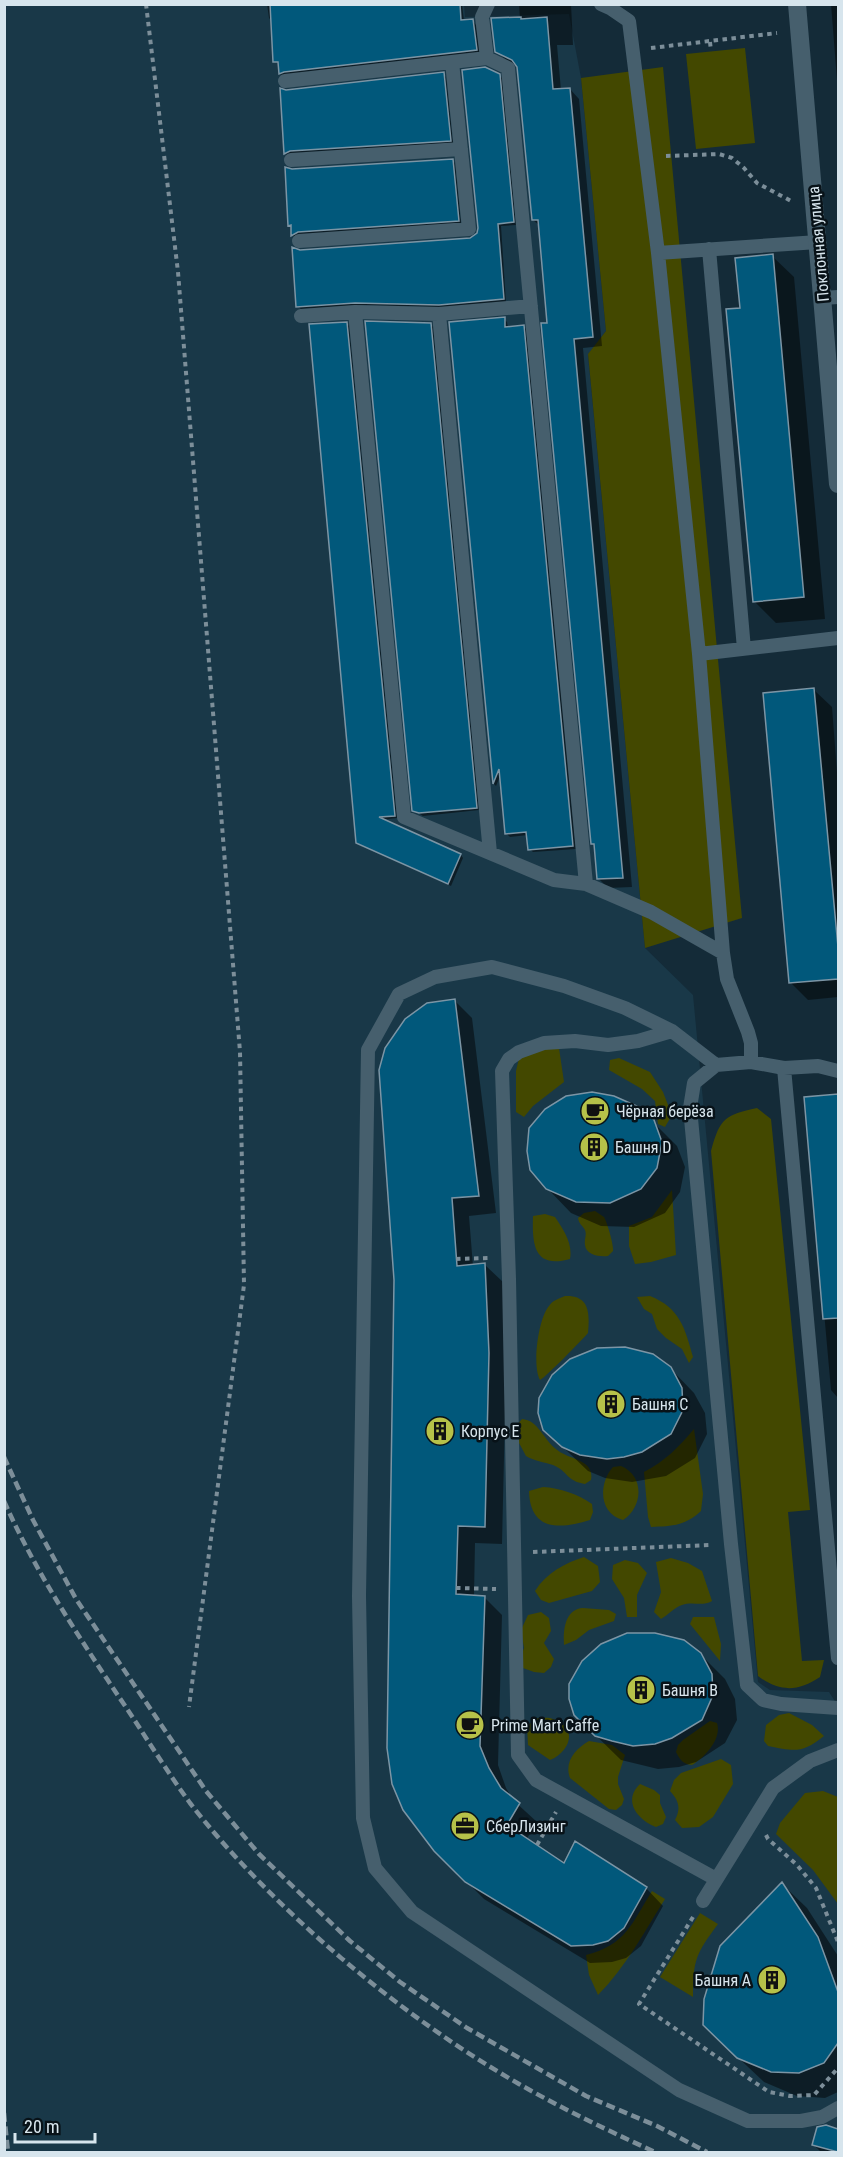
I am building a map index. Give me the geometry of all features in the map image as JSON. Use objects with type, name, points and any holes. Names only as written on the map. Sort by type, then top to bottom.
[{"type":"street","name":"Поклонная улица","points":[[797,4],[818,242],[831,298],[838,484]]},
{"type":"lane","points":[[487,58],[482,17],[488,4]]},
{"type":"lane","points":[[601,4],[629,21],[657,253],[699,654],[723,953],[728,979],[751,1043],[751,1062]]},
{"type":"lane","points":[[285,81],[487,58],[508,68],[586,884]]},
{"type":"lane","points":[[299,241],[469,229],[452,62]]},
{"type":"lane","points":[[291,160],[461,149]]},
{"type":"lane","points":[[657,253],[818,242]]},
{"type":"lane","points":[[709,249],[744,649]]},
{"type":"lane","points":[[301,316],[355,312],[439,314],[531,306]]},
{"type":"lane","points":[[355,312],[404,818],[554,880],[586,884],[651,912],[723,953]]},
{"type":"lane","points":[[439,314],[490,853]]},
{"type":"lane","points":[[699,654],[838,638]]},
{"type":"lane","points":[[716,1065],[672,1031],[625,1008],[574,990],[492,967],[435,977],[399,994],[368,1050],[359,1596],[363,1818],[375,1868],[412,1912],[679,2090],[747,2121],[801,2121],[822,2117],[838,2109]]},
{"type":"lane","points":[[672,1031],[638,1041],[608,1046],[575,1041],[544,1043],[519,1052],[508,1059],[502,1071],[518,1755],[536,1780],[716,1879]]},
{"type":"lane","points":[[838,1071],[818,1066],[784,1068],[751,1062],[716,1065],[694,1083],[690,1108],[730,1533],[747,1685],[763,1700],[781,1704],[838,1708]]},
{"type":"lane","points":[[784,1068],[838,1658]]},
{"type":"lane","points":[[703,1901],[773,1788],[810,1761],[838,1750]]},
{"type":"path","points":[[146,4],[178,272],[240,1064],[244,1285],[189,1707]]},
{"type":"path","points":[[633,50],[799,31]]},
{"type":"path","points":[[710,42],[711,51]]},
{"type":"path","points":[[645,156],[719,154],[732,158],[757,183],[815,214]]},
{"type":"path","points":[[456,1259],[508,1257]]},
{"type":"path","points":[[514,1553],[702,1546]]},
{"type":"path","points":[[456,1588],[515,1590]]},
{"type":"path","points":[[537,1845],[565,1796]]},
{"type":"path","points":[[756,1814],[768,1839],[797,1865],[816,1888],[838,1941]]},
{"type":"path","points":[[703,1901],[639,2004],[769,2092],[790,2096],[814,2095],[838,2068]]},
{"type":"shaded area","points":[[464,4],[465,17],[569,14],[581,78],[606,331],[588,355],[645,948],[693,995],[758,1682],[770,1690],[829,1692],[838,1706],[838,2152],[5,2152],[5,5]]},
{"type":"shaded area","points":[[745,48],[755,143],[696,149],[686,54]]},
{"type":"shaded area","points":[[663,67],[742,918],[645,948],[588,354],[606,331],[581,78]]},
{"type":"shaded area","points":[[533,1047],[559,1048],[564,1082],[533,1106],[524,1117],[516,1112],[516,1071],[520,1054]]},
{"type":"shaded area","points":[[619,1058],[650,1072],[663,1092],[672,1115],[665,1127],[658,1124],[655,1101],[642,1089],[609,1070],[610,1060]]},
{"type":"shaded area","points":[[757,1108],[771,1119],[810,1510],[788,1512],[802,1661],[824,1660],[820,1677],[804,1685],[789,1688],[773,1685],[758,1676],[711,1151],[717,1131],[725,1120],[738,1113]]},
{"type":"shaded area","points":[[672,1190],[676,1255],[635,1264],[629,1246],[629,1226],[652,1217]]},
{"type":"shaded area","points":[[595,1211],[604,1217],[610,1234],[613,1251],[608,1256],[594,1255],[586,1248],[586,1232],[578,1218],[584,1213]]},
{"type":"shaded area","points":[[545,1214],[555,1217],[564,1231],[569,1242],[570,1259],[549,1261],[538,1252],[533,1236],[533,1216]]},
{"type":"shaded area","points":[[565,1296],[579,1298],[586,1306],[589,1318],[588,1333],[540,1380],[536,1364],[539,1331],[545,1312],[556,1300]]},
{"type":"shaded area","points":[[650,1296],[668,1307],[680,1320],[693,1357],[689,1363],[682,1349],[657,1329],[652,1314],[644,1309],[637,1297]]},
{"type":"shaded area","points":[[522,1419],[528,1420],[537,1427],[561,1453],[585,1464],[591,1473],[591,1480],[585,1484],[579,1483],[558,1467],[526,1456],[519,1443],[517,1425]]},
{"type":"shaded area","points":[[694,1429],[703,1494],[701,1511],[689,1520],[678,1524],[651,1527],[644,1472],[671,1453]]},
{"type":"shaded area","points":[[621,1466],[634,1477],[638,1492],[634,1507],[623,1520],[609,1512],[603,1498],[608,1474],[613,1467]]},
{"type":"shaded area","points":[[543,1487],[569,1492],[592,1504],[593,1512],[590,1520],[558,1526],[541,1521],[531,1504],[529,1491]]},
{"type":"shaded area","points":[[584,1557],[598,1566],[600,1582],[592,1591],[549,1603],[541,1600],[535,1591],[550,1574]]},
{"type":"shaded area","points":[[671,1558],[688,1563],[702,1571],[712,1601],[705,1604],[682,1605],[661,1619],[654,1612],[661,1592],[656,1562]]},
{"type":"shaded area","points":[[625,1560],[638,1563],[647,1573],[637,1595],[637,1617],[627,1617],[624,1598],[612,1579],[613,1565]]},
{"type":"shaded area","points":[[583,1608],[609,1610],[616,1614],[614,1621],[589,1630],[576,1640],[564,1645],[566,1621],[572,1612]]},
{"type":"shaded area","points":[[541,1612],[549,1618],[551,1631],[544,1643],[554,1659],[551,1667],[544,1673],[523,1668],[520,1659],[524,1648],[521,1630],[528,1615]]},
{"type":"shaded area","points":[[693,1617],[714,1617],[721,1644],[720,1661],[690,1624]]},
{"type":"shaded area","points":[[789,1713],[812,1725],[824,1736],[810,1746],[798,1750],[768,1746],[764,1741],[766,1725],[779,1715]]},
{"type":"shaded area","points":[[538,1718],[550,1718],[561,1723],[569,1733],[567,1746],[550,1760],[528,1745],[527,1726]]},
{"type":"shaded area","points":[[710,1721],[717,1723],[715,1741],[692,1765],[684,1763],[676,1752],[678,1745]]},
{"type":"shaded area","points":[[589,1741],[612,1745],[625,1755],[618,1777],[618,1784],[624,1799],[622,1805],[616,1810],[609,1809],[570,1778],[568,1767],[572,1756]]},
{"type":"shaded area","points":[[721,1759],[731,1765],[733,1784],[713,1817],[699,1827],[682,1828],[675,1820],[678,1805],[670,1791],[674,1780],[681,1773]]},
{"type":"shaded area","points":[[640,1784],[660,1795],[660,1803],[666,1817],[663,1824],[656,1827],[649,1824],[634,1809],[632,1797]]},
{"type":"shaded area","points":[[823,1791],[838,1797],[838,1904],[813,1870],[776,1834],[780,1823],[805,1793]]},
{"type":"shaded area","points":[[652,1891],[665,1899],[626,1961],[598,1995],[589,1975],[586,1955],[600,1951],[619,1939],[633,1923]]},
{"type":"shaded area","points":[[700,1913],[718,1924],[697,1958],[693,1997],[660,1977]]},
{"type":"building","points":[[270,4],[460,4],[461,20],[473,19],[477,50],[279,74],[278,62],[273,62]]},
{"type":"building","points":[[521,17],[521,19],[547,17],[553,89],[570,88],[593,337],[574,339],[623,878],[597,879],[594,844],[591,844],[541,323],[547,323],[538,220],[532,220],[517,67],[512,60],[495,52],[491,18]]},
{"type":"building","points":[[485,67],[500,74],[514,222],[498,224],[504,299],[439,305],[355,303],[296,307],[292,247],[300,250],[470,238],[477,233],[462,70]]},
{"type":"building","points":[[444,72],[451,141],[290,151],[284,154],[280,88],[286,90]]},
{"type":"building","points":[[453,159],[459,221],[298,232],[291,236],[291,225],[288,226],[285,167],[292,169]]},
{"type":"building","points":[[773,254],[804,597],[753,602],[726,309],[740,308],[735,258]]},
{"type":"building","points":[[505,317],[505,327],[524,325],[573,846],[528,850],[526,832],[505,834],[499,769],[493,784],[449,322]]},
{"type":"building","points":[[365,321],[431,323],[477,808],[419,813],[412,811]]},
{"type":"building","points":[[347,322],[395,816],[379,817],[461,854],[448,884],[356,843],[309,324]]},
{"type":"building","points":[[814,688],[838,947],[838,979],[789,983],[763,693]]},
{"type":"building","name":"Корпус E","points":[[455,999],[479,1196],[452,1198],[457,1266],[485,1263],[489,1353],[485,1527],[458,1526],[456,1594],[485,1596],[480,1746],[501,1788],[520,1803],[507,1825],[564,1863],[575,1841],[647,1887],[624,1928],[608,1941],[593,1945],[571,1946],[465,1882],[434,1851],[403,1810],[392,1784],[387,1748],[394,1280],[379,1070],[385,1048],[405,1019],[427,1003]]},
{"type":"building","name":"Башня D","points":[[592,1092],[614,1096],[641,1108],[654,1120],[662,1142],[657,1168],[641,1189],[610,1203],[576,1202],[546,1189],[530,1170],[527,1151],[529,1128],[545,1109],[566,1096]]},
{"type":"building","points":[[838,1094],[838,1318],[823,1319],[804,1097]]},
{"type":"building","name":"Башня C","points":[[625,1347],[653,1354],[671,1367],[682,1388],[683,1410],[671,1434],[642,1452],[624,1457],[607,1459],[580,1455],[562,1447],[543,1430],[538,1413],[539,1398],[552,1375],[570,1359],[597,1348]]},
{"type":"building","name":"Башня B","points":[[627,1633],[655,1633],[684,1640],[701,1653],[712,1674],[713,1695],[702,1720],[672,1738],[655,1744],[633,1746],[595,1736],[574,1715],[569,1699],[569,1684],[582,1661],[601,1644]]},
{"type":"building","name":"Башня А","points":[[782,1882],[818,1937],[838,1992],[838,2043],[824,2063],[799,2073],[771,2072],[737,2058],[703,2025],[704,1999],[720,1946]]},
{"type":"building","points":[[826,2125],[838,2129],[838,2152],[812,2145],[817,2127]]},
{"type":"railway","points":[[4,1457],[33,1520],[76,1599],[206,1791],[259,1854],[350,1941],[400,1982],[467,2028],[586,2096],[657,2126],[707,2152]]},
{"type":"railway","points":[[4,1501],[57,1602],[172,1777],[223,1843],[260,1883],[342,1958],[430,2027],[519,2084],[655,2152]]},
{"type":"railway","points":[[4,2113],[8,2152]]},
{"type":"place","name":"Чёрная берёза","points":[[595,1111]]},
{"type":"place","name":"Башня D","points":[[594,1147]]},
{"type":"place","name":"Башня C","points":[[611,1404]]},
{"type":"place","name":"Корпус E","points":[[440,1431]]},
{"type":"place","name":"Башня B","points":[[641,1690]]},
{"type":"place","name":"Prime Mart Caffe","points":[[470,1725]]},
{"type":"place","name":"СберЛизинг","points":[[465,1826]]},
{"type":"place","name":"Башня А","points":[[772,1980]]}]
